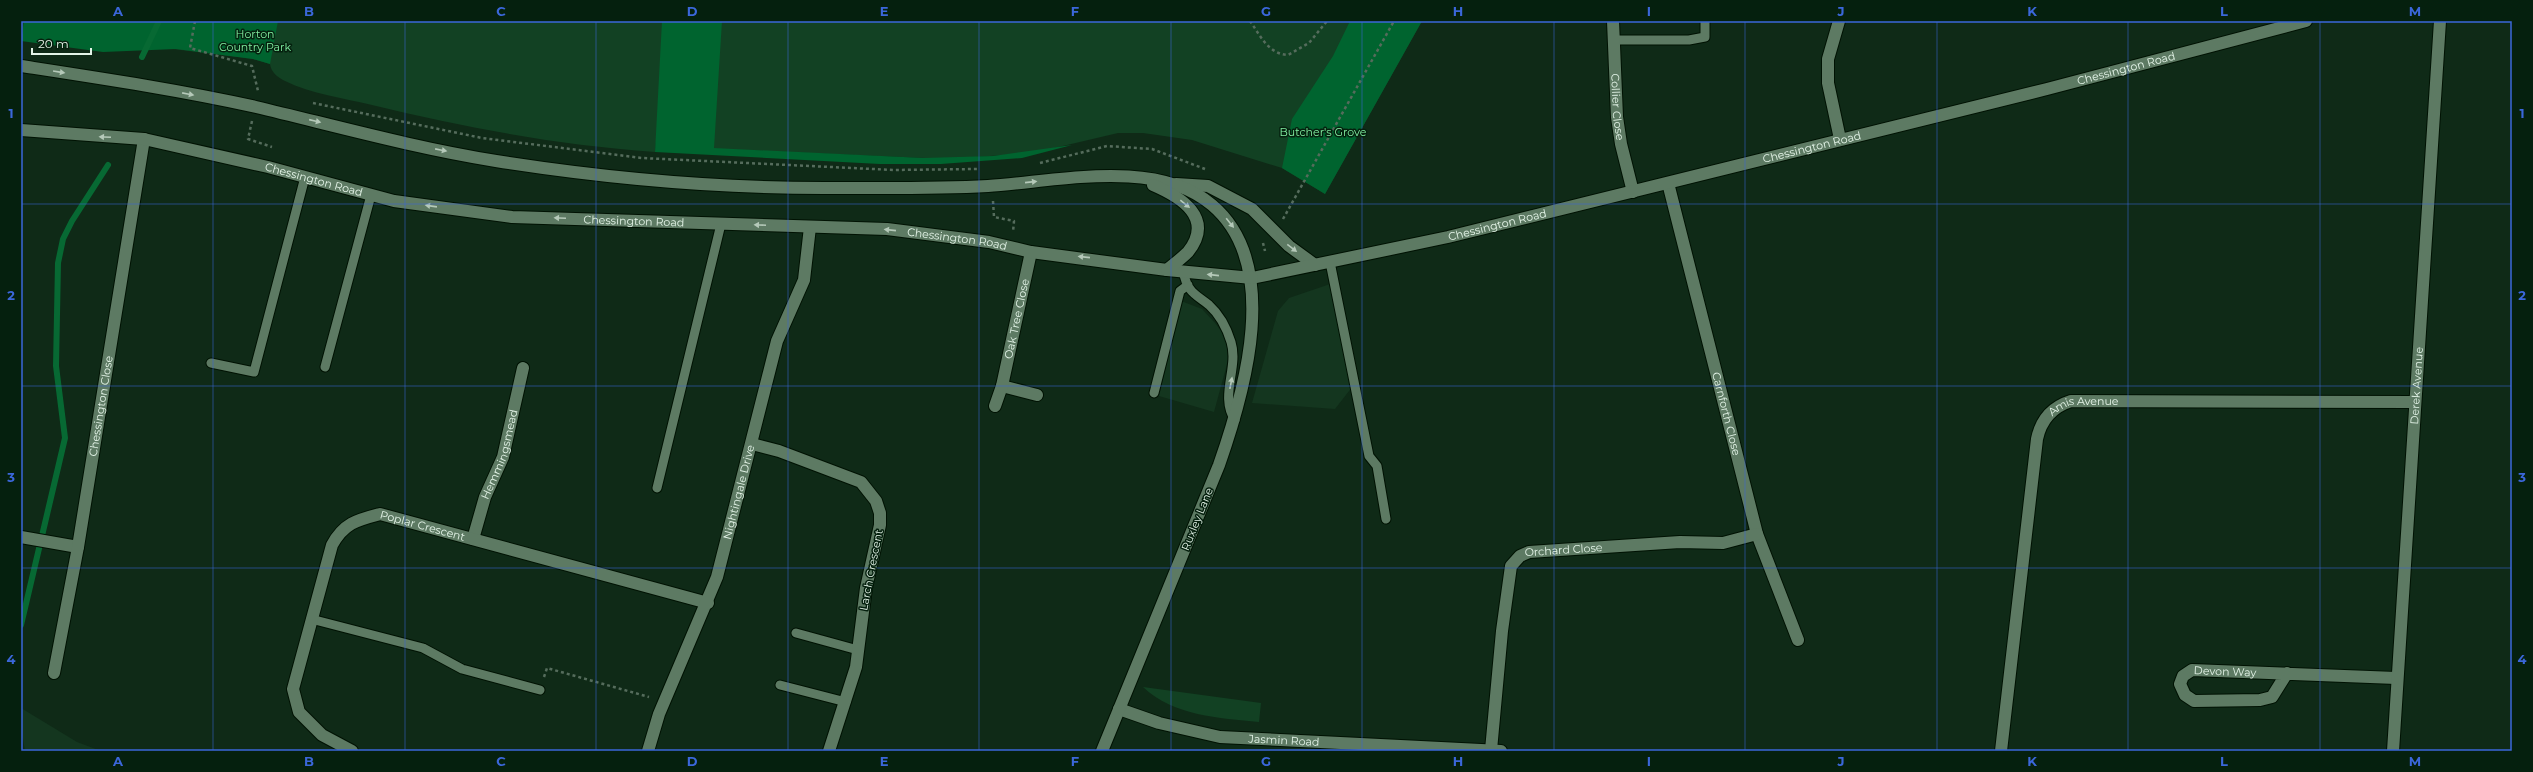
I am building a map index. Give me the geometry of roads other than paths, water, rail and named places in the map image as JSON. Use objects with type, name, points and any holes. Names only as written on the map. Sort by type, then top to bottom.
[{"type":"street","name":"Collier Close","points":[[1613,21],[1617,117],[1621,144],[1633,192]]},
{"type":"street","points":[[1839,21],[1828,59],[1828,83],[1840,139]]},
{"type":"street","name":"Chessington Road","points":[[21,130],[144,139],[305,177],[394,200],[512,217],[887,229],[989,242],[1031,252],[1183,272],[1252,278],[1448,237],[1633,192],[1840,139],[2047,89],[2306,21]]},
{"type":"street","name":"Derek Avenue","points":[[2393,751],[2396,678],[2440,21]]},
{"type":"street","points":[[21,66],[225,101],[408,144],[496,161],[615,176],[702,184],[819,188],[992,186],[1067,178],[1139,179],[1176,184],[1208,186],[1252,209],[1289,246],[1315,265]]},
{"type":"street","name":"Chessington Close","points":[[54,673],[78,547],[144,139]]},
{"type":"street","points":[[1139,179],[1167,191],[1189,206],[1196,218],[1198,231],[1188,251],[1167,270]]},
{"type":"street","name":"Carnforth Close","points":[[1668,183],[1757,534],[1798,640]]},
{"type":"street","points":[[1176,184],[1210,203],[1230,222],[1242,242],[1252,278]]},
{"type":"street","name":"Nightingale Drive","points":[[648,751],[665,701],[717,578],[777,341],[804,280],[810,227]]},
{"type":"street","name":"Oak Tree Close","points":[[996,406],[1002,386],[1031,252]]},
{"type":"street","name":"Ruxley Lane","points":[[1102,751],[1219,465],[1235,420],[1248,362],[1252,278]]},
{"type":"street","name":"Hemmingsmead","points":[[474,539],[485,497],[502,457],[523,368]]},
{"type":"street","points":[[1002,386],[1037,395]]},
{"type":"street","name":"Amis Avenue","points":[[2001,751],[2037,439],[2044,419],[2051,411],[2071,401],[2414,402]]},
{"type":"street","name":"Larch Crescent","points":[[752,444],[779,451],[861,482],[876,501],[880,525],[866,588],[856,668],[829,751]]},
{"type":"street","name":"Poplar Crescent","points":[[352,751],[322,736],[299,712],[293,688],[332,545],[339,532],[350,524],[380,514],[708,602]]},
{"type":"street","name":"Orchard Close","points":[[1496,751],[1502,631],[1512,566],[1520,556],[1529,552],[1680,542],[1723,543],[1757,534]]},
{"type":"street","points":[[26,538],[78,547]]},
{"type":"street","name":"Devon Way","points":[[2287,673],[2272,697],[2260,700],[2194,701],[2185,695],[2180,684],[2183,676],[2192,670],[2287,673],[2396,678]]},
{"type":"street","name":"Jasmin Road","points":[[1120,709],[1159,723],[1220,737],[1319,746],[1496,751]]},
{"type":"lane","points":[[1613,40],[1690,40],[1705,37],[1705,21]]},
{"type":"lane","points":[[211,363],[254,372],[305,177]]},
{"type":"lane","points":[[324,367],[371,195]]},
{"type":"lane","points":[[657,488],[721,224]]},
{"type":"lane","points":[[1330,262],[1369,456],[1377,466],[1386,519]]},
{"type":"lane","points":[[1183,272],[1190,289],[1211,307],[1220,319],[1231,342],[1234,358],[1228,400],[1229,411],[1235,420]]},
{"type":"lane","points":[[1154,393],[1180,291],[1188,285]]},
{"type":"lane","points":[[311,619],[423,648],[462,669],[540,690]]},
{"type":"lane","points":[[796,633],[858,650]]},
{"type":"lane","points":[[780,684],[846,702]]},
{"type":"waterway","points":[[142,57],[159,21]]},
{"type":"waterway","points":[[21,625],[65,438],[56,366],[58,263],[63,239],[72,221],[108,165]]},
{"type":"park label","name":"Horton Country Park","points":[[255,40]]},
{"type":"park label","name":"Butcher's Grove","points":[[1323,132]]}]
